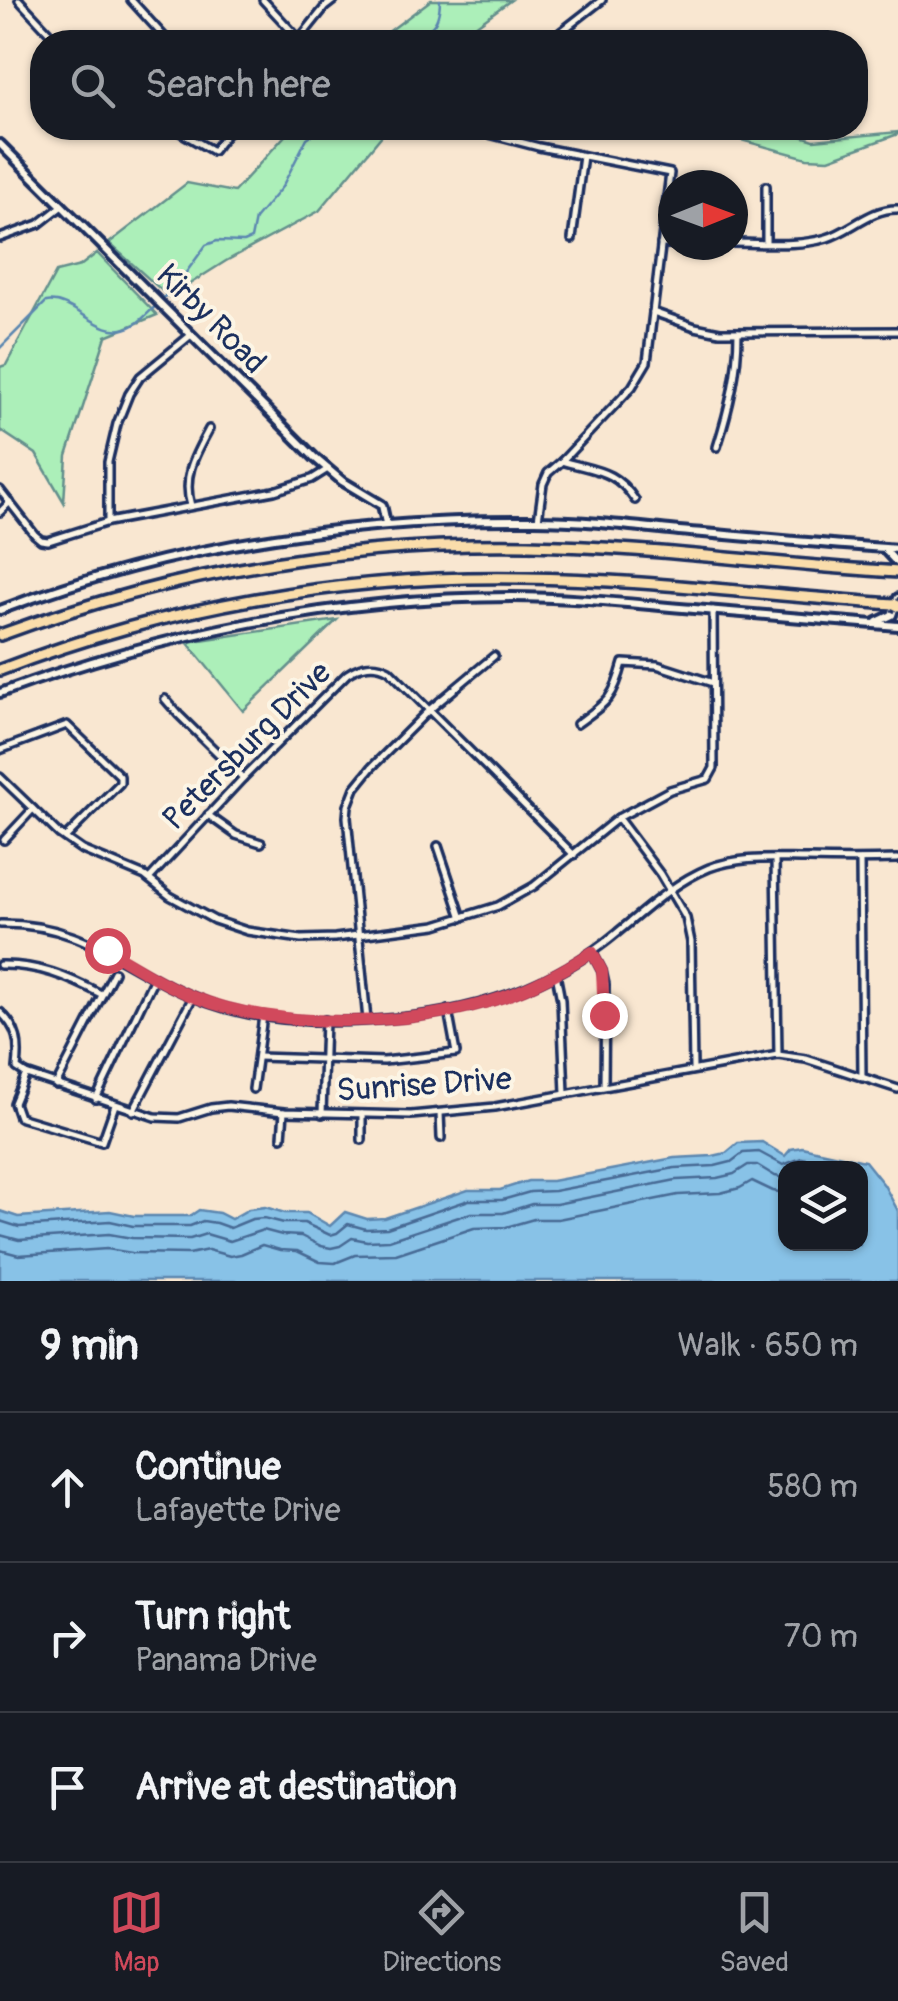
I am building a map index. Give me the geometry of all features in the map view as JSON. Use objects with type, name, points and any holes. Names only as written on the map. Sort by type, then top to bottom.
[{"type":"highway","points":[[0,635],[78,608],[193,578],[290,560],[397,548],[484,544],[592,547],[886,571],[898,568]]},
{"type":"highway","points":[[0,670],[91,638],[185,613],[302,591],[389,582],[552,578],[894,603]]},
{"type":"main road","name":"Kirby Road","points":[[0,144],[328,469],[382,505],[386,524]]},
{"type":"main road","points":[[0,610],[102,574],[204,551],[273,537],[386,524],[538,520],[898,549]]},
{"type":"main road","points":[[879,548],[888,552],[898,568]]},
{"type":"main road","points":[[0,693],[163,642],[308,614],[467,598],[574,599],[898,626]]},
{"type":"main road","points":[[871,624],[892,615],[894,603]]},
{"type":"street","points":[[18,0],[47,30]]},
{"type":"street","points":[[131,0],[158,30]]},
{"type":"street","points":[[262,0],[288,30]]},
{"type":"street","points":[[307,30],[334,0]]},
{"type":"street","points":[[563,30],[602,0]]},
{"type":"street","points":[[194,140],[213,151],[222,140]]},
{"type":"street","points":[[515,140],[658,171]]},
{"type":"street","points":[[572,240],[583,156]]},
{"type":"street","points":[[766,186],[766,243]]},
{"type":"street","points":[[0,238],[38,224],[62,206]]},
{"type":"street","points":[[748,243],[802,243],[826,238],[878,211],[898,209]]},
{"type":"street","points":[[538,520],[548,473],[643,372],[659,260]]},
{"type":"street","points":[[653,312],[706,330],[898,331]]},
{"type":"street","points":[[716,447],[728,412],[738,358],[738,332]]},
{"type":"street","points":[[108,522],[108,462],[129,394],[140,378],[191,336]]},
{"type":"street","points":[[191,506],[189,469],[209,429]]},
{"type":"street","points":[[562,461],[604,472],[626,486],[635,500]]},
{"type":"street","points":[[0,490],[34,535],[41,540],[57,539],[108,522],[298,485],[328,469]]},
{"type":"street","points":[[0,512],[10,502]]},
{"type":"street","points":[[0,777],[82,850],[149,879],[214,920],[247,932],[301,939],[410,929],[462,918],[519,896],[618,818],[657,796],[708,780],[714,768],[713,610]]},
{"type":"street","points":[[367,1020],[348,806],[360,782],[428,710],[494,656]]},
{"type":"street","points":[[577,724],[616,690],[624,664],[657,665],[713,683]]},
{"type":"street","name":"Petersburg Drive","points":[[149,879],[347,674],[371,665],[389,670],[574,855]]},
{"type":"street","points":[[165,699],[243,778]]},
{"type":"street","points":[[0,750],[64,725],[122,780],[65,838]]},
{"type":"street","points":[[4,840],[33,809]]},
{"type":"street","points":[[208,816],[236,836],[261,844]]},
{"type":"street","points":[[618,818],[670,890],[690,930],[693,1069]]},
{"type":"street","points":[[438,846],[462,918]]},
{"type":"street","points":[[775,859],[778,1054]]},
{"type":"street","points":[[0,924],[39,926],[68,934],[107,950],[193,997],[242,1012],[325,1020],[400,1018],[504,997],[556,974],[592,952],[670,890],[724,863],[898,859]]},
{"type":"street","points":[[860,860],[862,1078]]},
{"type":"street","points":[[592,952],[604,984],[604,1086]]},
{"type":"street","points":[[0,964],[39,968],[102,994]]},
{"type":"street","points":[[56,1085],[114,972]]},
{"type":"street","points":[[556,974],[561,1000],[565,1093]]},
{"type":"street","points":[[96,1099],[154,978]]},
{"type":"street","points":[[133,1111],[193,997]]},
{"type":"street","points":[[258,1057],[384,1061],[456,1053],[448,1010]]},
{"type":"street","points":[[0,1012],[14,1027],[19,1046],[17,1068],[26,1074],[14,1102],[19,1118],[102,1142],[115,1104]]},
{"type":"street","points":[[254,1089],[263,1016]]},
{"type":"street","points":[[322,1114],[325,1020]]},
{"type":"street","name":"Sunrise Drive","points":[[26,1074],[133,1111],[167,1118],[228,1106],[322,1114],[440,1113],[778,1054],[806,1059],[898,1089]]},
{"type":"street","points":[[282,1137],[284,1112]]},
{"type":"street","points":[[440,1113],[441,1138]]},
{"type":"street","points":[[362,1114],[362,1140]]},
{"type":"green space","points":[[431,0],[511,0],[470,30],[391,30]]},
{"type":"green space","points":[[898,132],[829,159],[807,158],[741,140],[868,140],[868,135]]},
{"type":"green space","points":[[281,140],[378,140],[319,211],[169,297],[109,243],[187,183],[234,192]]},
{"type":"green space","points":[[97,253],[157,315],[106,336],[67,456],[64,502],[36,454],[0,430],[0,367],[6,365],[56,272],[80,266]]},
{"type":"green space","points":[[337,620],[243,711],[187,642]]},
{"type":"water","points":[[762,1142],[785,1156],[791,1149],[802,1147],[865,1161],[778,1161],[778,1251],[868,1251],[868,1165],[898,1211],[898,1281],[0,1281],[0,1211],[18,1217],[110,1211],[134,1216],[190,1216],[199,1210],[231,1219],[249,1209],[265,1207],[285,1213],[307,1213],[330,1226],[345,1212],[367,1219],[385,1218],[468,1190],[500,1190],[528,1181],[552,1181],[674,1158],[726,1153],[738,1143]]},
{"type":"waterway","points":[[425,30],[434,24],[440,0]]},
{"type":"waterway","points":[[161,300],[206,245],[251,239],[255,219],[282,187],[306,140]]},
{"type":"waterway","points":[[0,348],[46,302],[57,302],[108,328],[119,329],[134,325],[156,306]]},
{"type":"route","points":[[107,950],[154,978],[219,1006],[263,1016],[325,1020],[400,1018],[489,1002],[551,977],[592,952],[602,971],[604,1015]]}]
